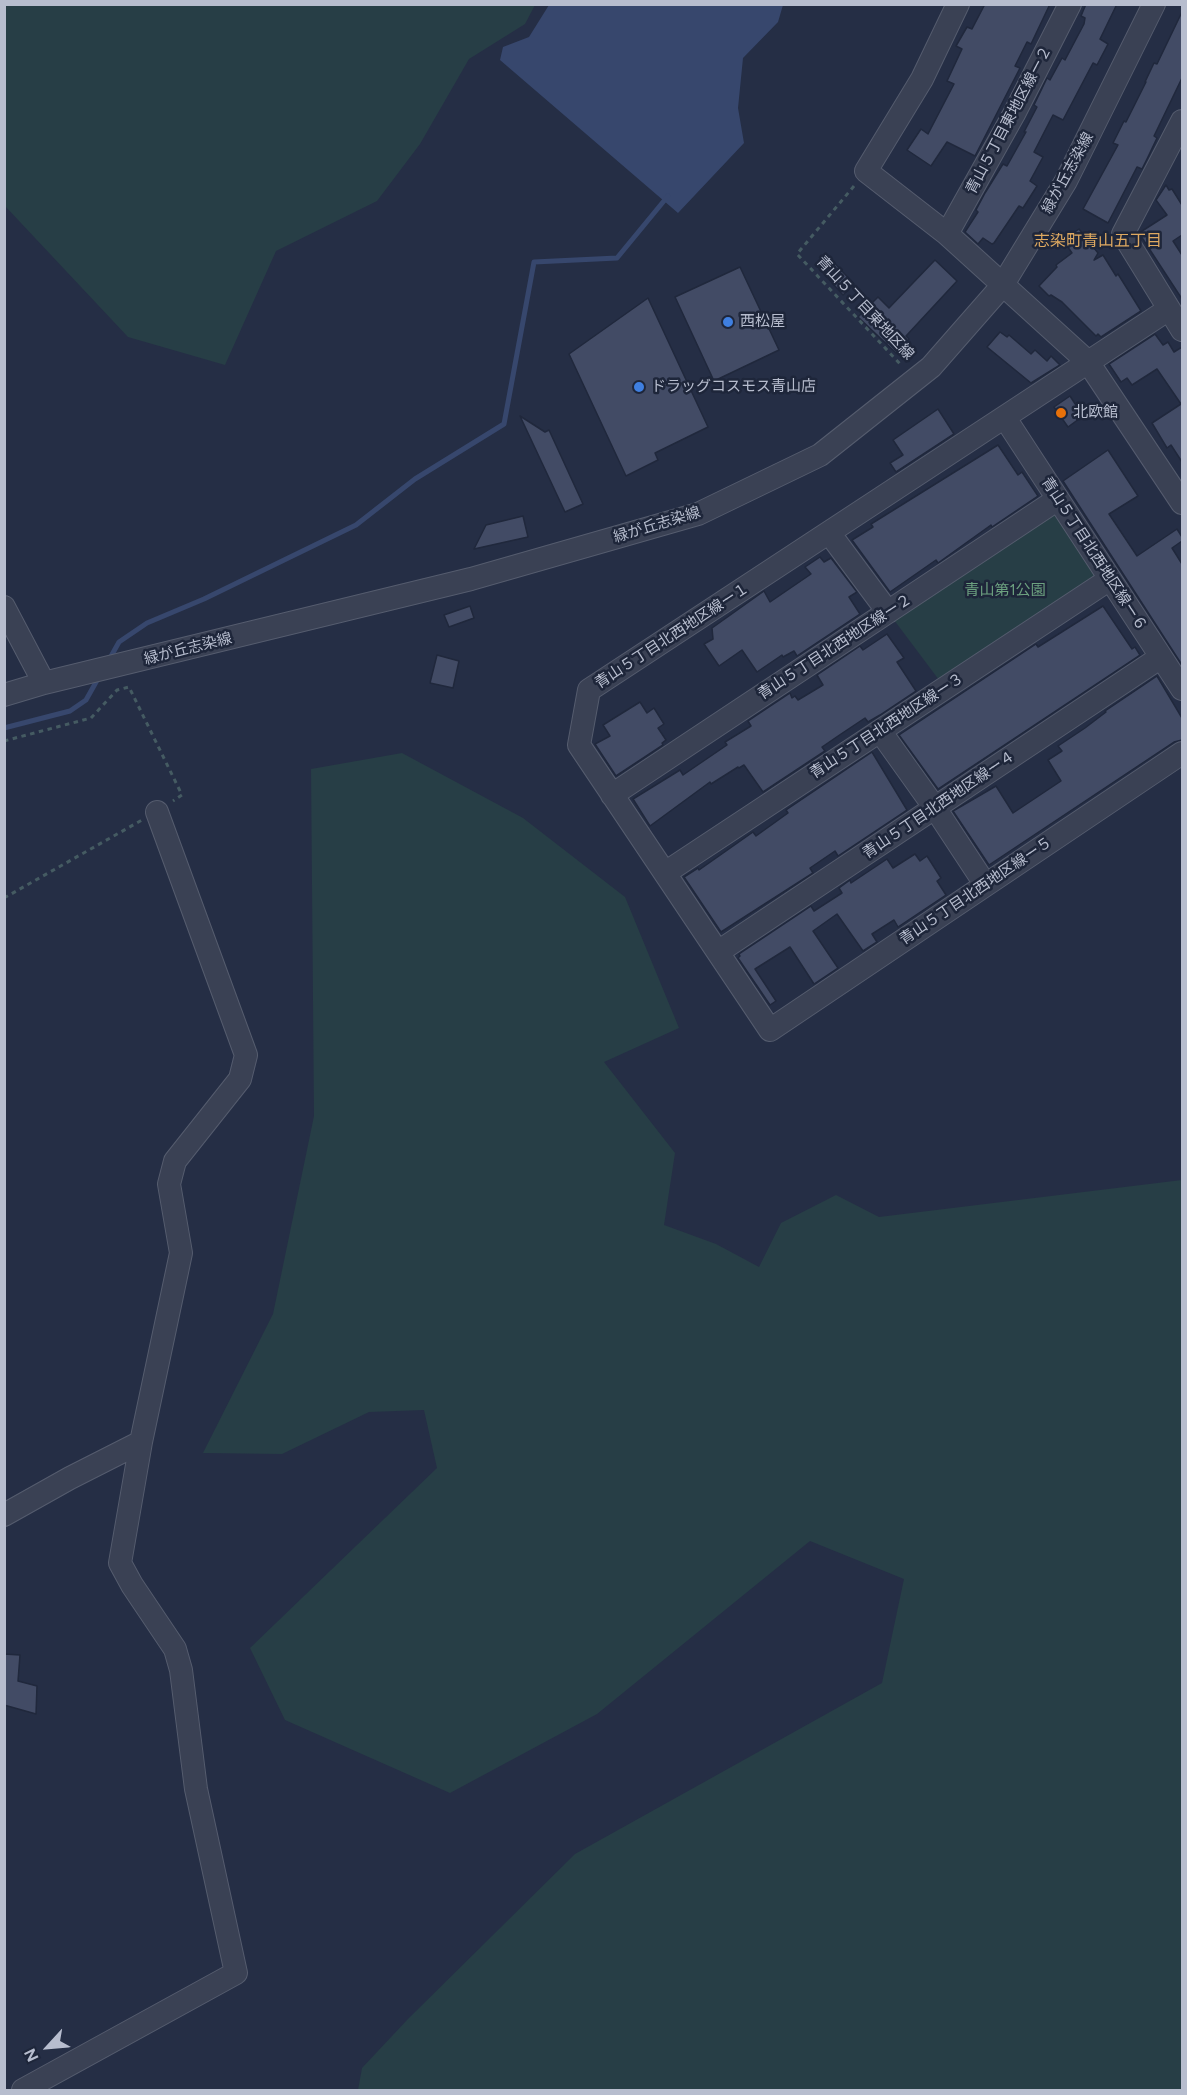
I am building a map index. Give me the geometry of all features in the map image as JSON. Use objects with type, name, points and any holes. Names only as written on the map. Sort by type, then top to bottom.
[{"type":"street","points":[[958,4],[922,79],[866,171],[947,234],[1088,362],[1182,503]]},
{"type":"street","name":"青山５丁目東地区線ー２","points":[[947,234],[1014,114],[1070,4]]},
{"type":"street","name":"緑が丘志染線","points":[[4,695],[44,682],[471,579],[698,514],[820,455],[931,367],[1002,286],[1066,181],[1154,4]]},
{"type":"street","points":[[1179,137],[1123,234],[1182,330]]},
{"type":"street","name":"青山５丁目北西地区線ー１","points":[[770,1030],[579,745],[589,690],[830,534],[1169,309]]},
{"type":"street","name":"青山５丁目北西地区線ー６","points":[[1005,418],[1182,689]]},
{"type":"street","name":"青山５丁目北西地区線ー２","points":[[612,795],[1058,499]]},
{"type":"street","points":[[830,534],[888,612]]},
{"type":"street","name":"青山５丁目北西地区線ー３","points":[[665,873],[1110,579]]},
{"type":"street","points":[[4,607],[44,682]]},
{"type":"street","name":"青山５丁目北西地区線ー４","points":[[717,952],[1161,657]]},
{"type":"street","points":[[880,731],[985,884]]},
{"type":"street","name":"青山５丁目北西地区線ー５","points":[[770,1030],[1182,753]]},
{"type":"street","points":[[23,2091],[236,1973],[196,1789],[181,1670],[176,1649],[132,1585],[120,1563],[141,1442],[181,1253],[169,1184],[175,1161],[240,1079],[246,1054],[157,812]]},
{"type":"street","points":[[4,1515],[141,1442]]},
{"type":"path","name":"青山５丁目東地区線","points":[[866,171],[796,254],[915,379]]},
{"type":"path","points":[[4,741],[90,718],[117,690],[129,687],[182,795],[157,812],[4,898]]},
{"type":"green space","points":[[5,4],[535,5],[525,24],[469,59],[420,144],[377,201],[276,251],[225,365],[128,337],[5,206]]},
{"type":"green space","name":"青山第1公園","points":[[1058,499],[1110,579],[945,688],[888,612]]},
{"type":"green space","points":[[402,753],[523,818],[625,897],[679,1028],[604,1062],[675,1153],[664,1225],[716,1244],[759,1267],[781,1223],[836,1195],[879,1217],[1182,1180],[1182,2090],[358,2090],[362,2068],[408,2019],[575,1854],[882,1683],[904,1579],[810,1541],[597,1714],[450,1793],[285,1720],[250,1648],[437,1468],[424,1410],[369,1412],[282,1454],[203,1453],[273,1314],[314,1116],[311,769]]},
{"type":"water","points":[[549,5],[783,5],[778,22],[743,58],[738,108],[744,143],[678,213],[500,60],[503,47],[529,37]]},
{"type":"building","points":[[985,4],[1050,4],[1031,44],[1027,42],[1015,66],[1020,68],[975,156],[947,142],[931,166],[907,150],[921,129],[928,134],[954,84],[947,81],[962,49],[956,46],[967,27],[972,29]]},
{"type":"building","points":[[1086,4],[1117,4],[1100,39],[1108,44],[1097,65],[1093,63],[1063,120],[1053,115],[1034,152],[1043,157],[1030,181],[1037,186],[1023,208],[1019,206],[994,243],[983,238],[978,244],[965,232],[978,212],[976,210],[985,193],[1003,164],[1007,166],[1026,132],[1024,132],[1037,107],[1034,105],[1047,78],[1050,80],[1062,58],[1065,60],[1084,24],[1085,18],[1081,16]]},
{"type":"building","points":[[1182,12],[1182,78],[1154,136],[1157,138],[1142,169],[1137,167],[1108,223],[1083,209],[1118,145],[1113,143],[1124,121],[1126,122],[1154,63],[1157,64]]},
{"type":"building","points":[[1166,185],[1169,190],[1172,189],[1182,205],[1182,235],[1173,241],[1182,255],[1182,299],[1139,233],[1167,215],[1156,200]]},
{"type":"building","points":[[1079,229],[1098,253],[1094,260],[1103,255],[1141,311],[1101,337],[1098,334],[1096,336],[1062,302],[1049,296],[1039,286],[1057,267],[1056,265],[1072,253],[1063,240]]},
{"type":"building","points":[[829,257],[854,284],[843,295],[818,267]]},
{"type":"building","points":[[935,260],[957,281],[906,336],[909,339],[896,353],[858,317],[878,297],[889,308]]},
{"type":"building","points":[[740,267],[779,350],[714,381],[675,297]]},
{"type":"building","points":[[648,298],[708,427],[655,453],[658,460],[626,476],[569,354]]},
{"type":"building","points":[[1000,332],[1007,337],[1009,335],[1031,354],[1035,350],[1047,361],[1051,356],[1060,365],[1031,383],[987,347]]},
{"type":"building","points":[[1155,334],[1163,345],[1168,342],[1174,352],[1182,347],[1182,462],[1171,445],[1167,448],[1152,423],[1181,404],[1157,369],[1132,385],[1127,378],[1121,382],[1109,364]]},
{"type":"building","points":[[1070,396],[1083,416],[1068,427],[1054,407]]},
{"type":"building","points":[[938,409],[954,434],[896,472],[890,463],[903,455],[893,440]]},
{"type":"building","points":[[520,416],[545,432],[549,430],[583,504],[565,512]]},
{"type":"building","points":[[998,445],[1018,475],[1022,472],[1038,496],[992,527],[991,525],[938,563],[936,560],[890,592],[852,540],[873,527],[871,524]]},
{"type":"building","points":[[1108,450],[1138,496],[1109,514],[1137,556],[1177,529],[1182,537],[1182,541],[1172,548],[1182,564],[1182,665],[1063,481]]},
{"type":"building","points":[[523,516],[528,537],[474,549],[486,525]]},
{"type":"building","points":[[820,557],[824,562],[831,558],[857,592],[849,597],[860,614],[797,656],[794,651],[783,657],[782,655],[757,672],[742,650],[719,666],[704,644],[713,639],[712,628],[764,591],[770,602],[811,574],[805,567]]},
{"type":"building","points":[[470,606],[474,618],[449,627],[444,615]]},
{"type":"building","points":[[1103,606],[1132,649],[1135,647],[1140,655],[938,789],[899,735],[1036,644],[1038,647]]},
{"type":"building","points":[[887,634],[904,658],[897,662],[916,691],[868,722],[865,718],[822,747],[825,751],[763,792],[744,765],[711,784],[710,782],[650,826],[633,799],[680,770],[683,775],[727,745],[725,742],[751,726],[748,721],[790,693],[792,698],[795,696],[798,700],[823,685],[817,675],[860,646],[863,650]]},
{"type":"building","points":[[437,655],[459,661],[453,688],[430,683]]},
{"type":"building","points":[[1157,676],[1182,718],[1182,740],[1174,742],[989,865],[953,811],[996,786],[1013,813],[1061,781],[1048,760],[1062,751],[1058,746]]},
{"type":"building","points":[[640,702],[647,713],[654,708],[664,724],[658,728],[666,740],[662,743],[663,745],[616,776],[595,744],[610,736],[603,725]]},
{"type":"building","points":[[872,752],[907,810],[838,856],[835,851],[810,868],[813,873],[721,932],[684,877],[698,868],[699,870],[753,832],[756,836],[788,813],[786,810]]},
{"type":"building","points":[[915,854],[920,861],[927,856],[941,878],[937,881],[946,895],[898,927],[894,920],[872,934],[877,942],[863,951],[837,914],[813,931],[838,968],[814,984],[790,947],[755,969],[776,1001],[770,1005],[738,958],[739,954],[811,906],[814,911],[842,893],[839,888],[850,880],[851,883],[887,859],[893,868]]},
{"type":"building","points":[[4,1654],[20,1655],[18,1681],[37,1686],[36,1714],[4,1705]]},
{"type":"waterway","points":[[109,660],[119,642],[147,623],[204,599],[356,525],[415,479],[504,424],[534,262],[617,258],[668,196]]},
{"type":"waterway","points":[[4,728],[70,711],[86,700],[100,675]]},
{"type":"place","name":"西松屋","points":[[728,322]]},
{"type":"place","name":"ドラッグコスモス青山店","points":[[639,387]]},
{"type":"place","name":"北欧館","points":[[1061,413]]},
{"type":"district","name":"志染町青山五丁目","points":[[1098,241]]}]
